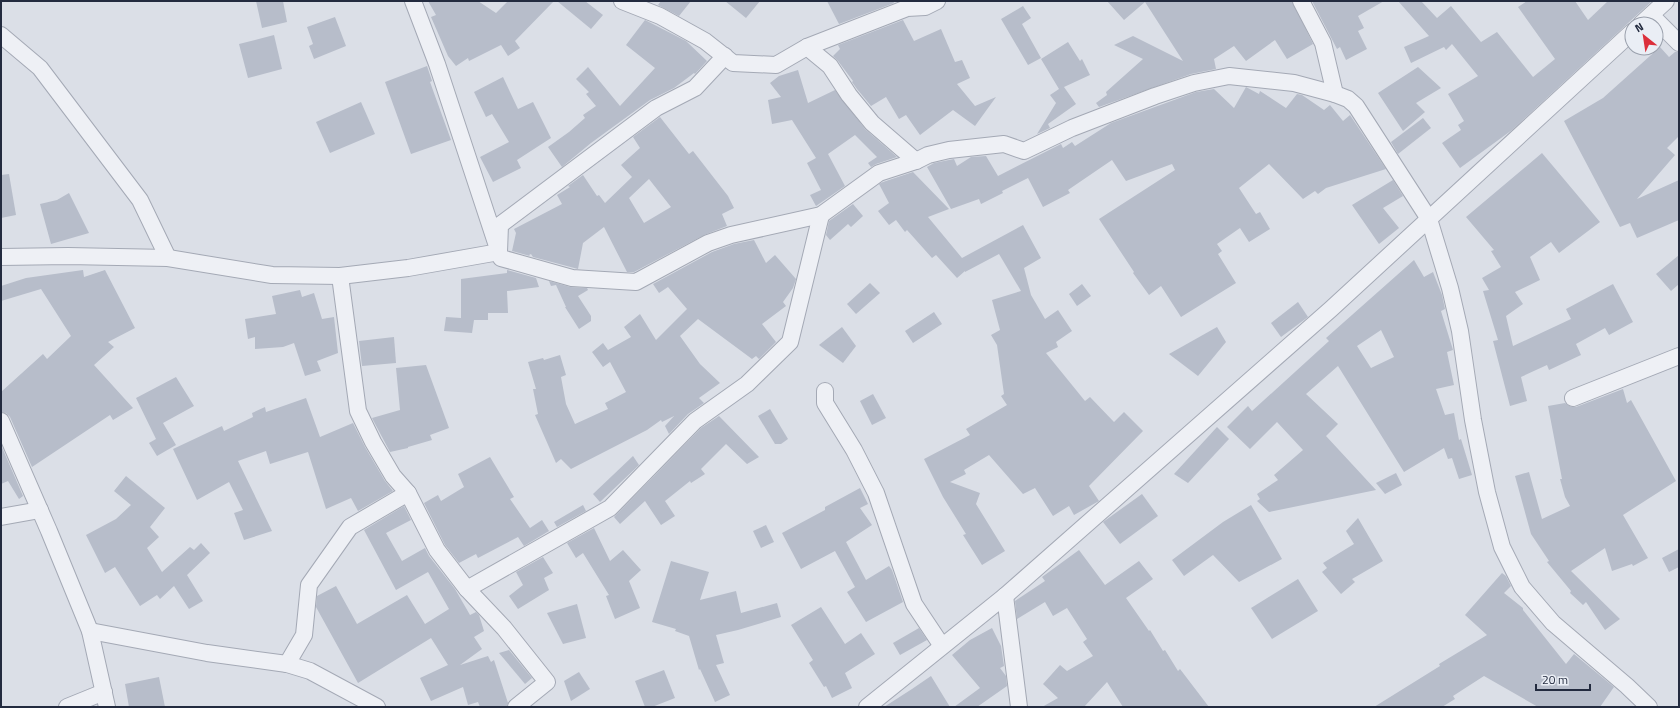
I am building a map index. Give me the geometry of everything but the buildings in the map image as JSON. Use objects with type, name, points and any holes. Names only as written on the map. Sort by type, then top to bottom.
[{"type":"street","points":[[413,1],[437,64],[501,258],[572,278],[636,282],[708,243],[732,235],[821,215],[879,173],[916,161],[928,155],[949,150],[1004,144],[1024,151],[1072,128],[1155,96],[1210,79],[1229,76],[1294,83],[1348,99],[1356,106],[1429,219],[1450,288],[1460,331],[1473,420],[1487,492],[1502,547],[1522,586],[1552,623],[1627,686],[1649,707]]},
{"type":"street","points":[[622,1],[660,16],[705,40],[733,63],[776,65],[807,48],[906,5],[925,7],[937,1]]},
{"type":"street","points":[[1301,1],[1323,44],[1335,94]]},
{"type":"street","points":[[1649,16],[1666,1]]},
{"type":"street","points":[[1664,32],[1679,43]]},
{"type":"street","points":[[1,35],[40,68],[140,200],[168,258]]},
{"type":"street","points":[[867,707],[1005,596],[1332,308],[1624,39]]},
{"type":"street","points":[[807,48],[830,66],[849,95],[872,123],[916,161]]},
{"type":"street","points":[[499,252],[500,225],[656,108],[695,88],[726,56]]},
{"type":"street","points":[[467,590],[610,508],[695,421],[747,384],[790,342],[821,215]]},
{"type":"street","points":[[1,257],[68,256],[168,258],[272,275],[340,276],[408,268],[499,252]]},
{"type":"street","points":[[340,276],[358,411],[373,442],[393,476],[408,493],[437,550],[467,590],[504,628],[547,682],[516,707]]},
{"type":"street","points":[[1573,398],[1679,356]]},
{"type":"street","points":[[825,391],[825,403],[854,450],[876,493],[914,604],[942,646]]},
{"type":"street","points":[[1,421],[90,631],[106,699],[67,707]]},
{"type":"street","points":[[287,664],[304,635],[309,585],[350,527],[408,493]]},
{"type":"street","points":[[1,517],[40,510]]},
{"type":"street","points":[[1005,596],[1019,707]]},
{"type":"street","points":[[90,631],[207,653],[287,664],[310,671],[377,707]]}]
